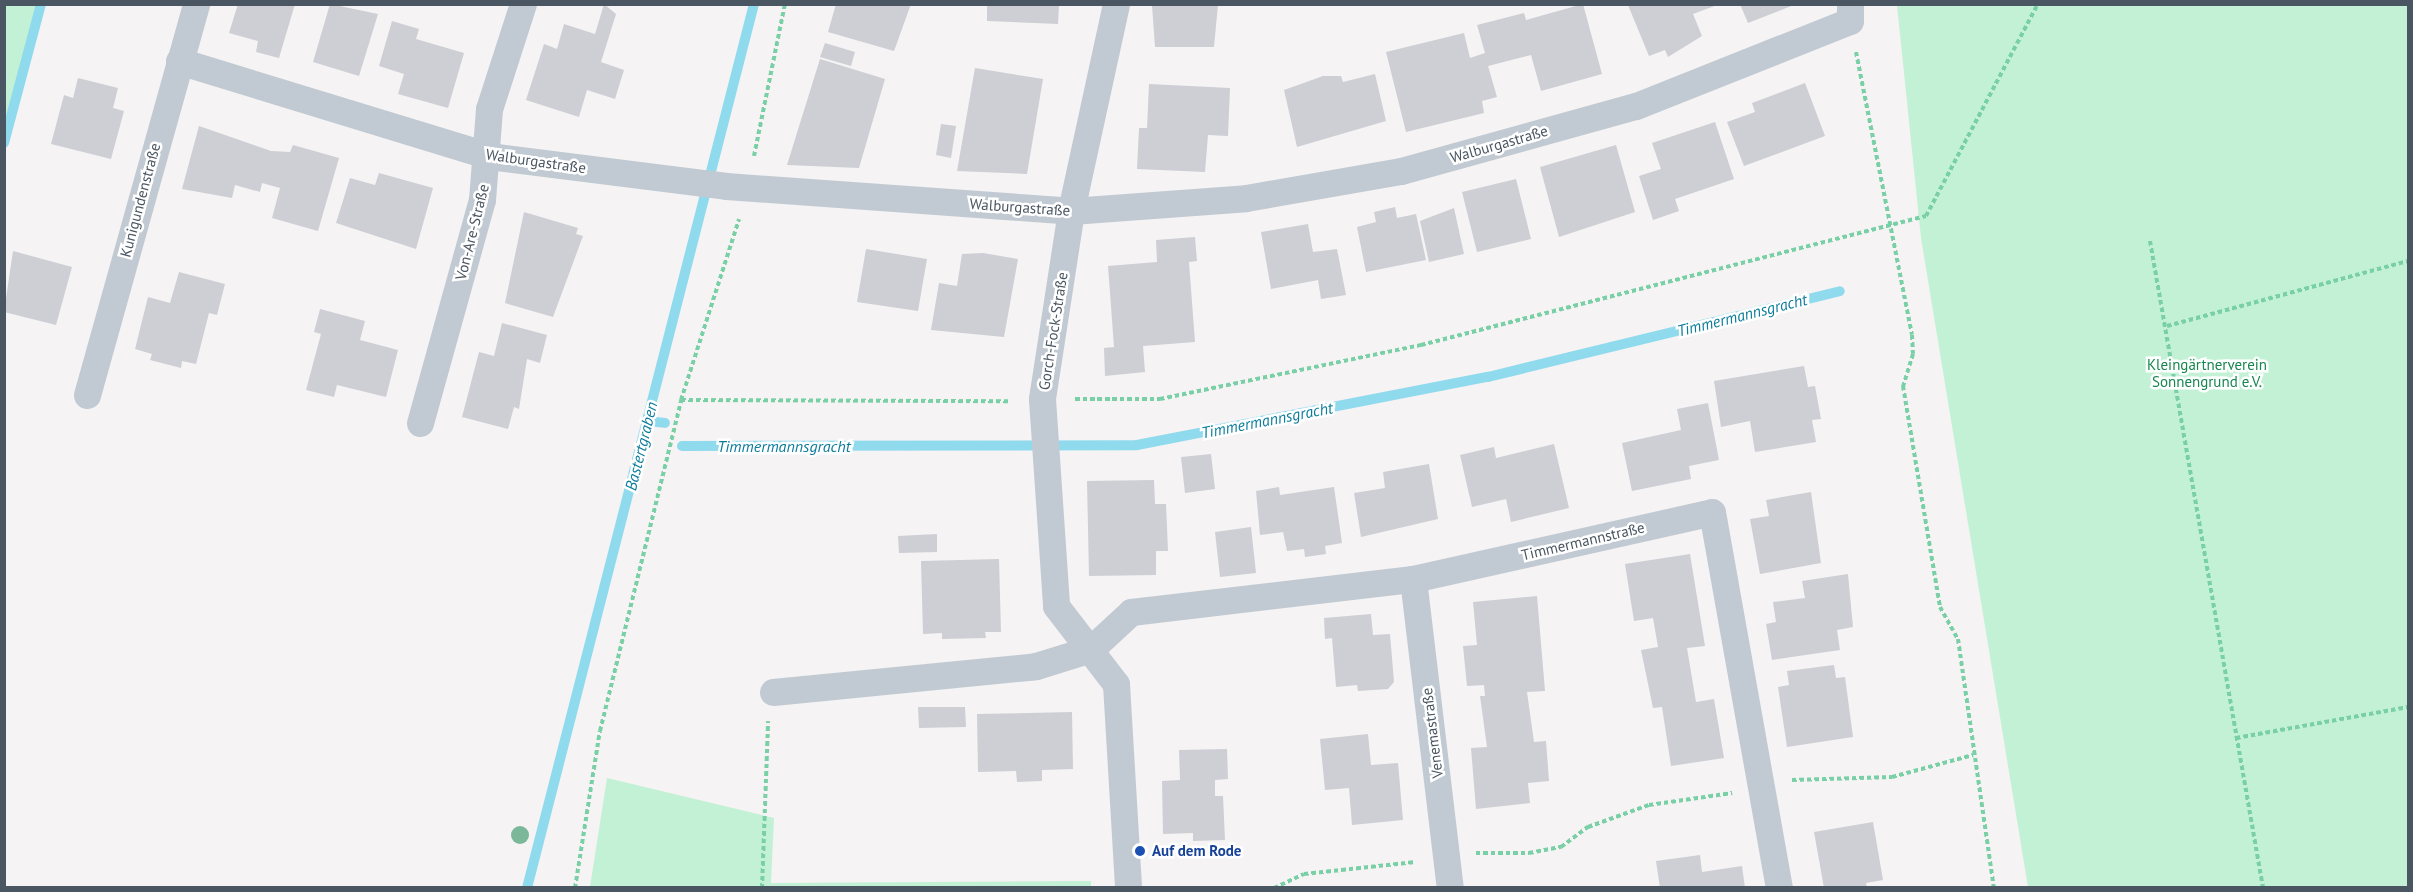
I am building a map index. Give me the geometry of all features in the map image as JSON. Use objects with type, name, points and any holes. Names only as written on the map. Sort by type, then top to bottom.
[{"type":"street","name":"Kunigundenstraße","points":[[87,396],[178,61],[196,4]]},
{"type":"street","name":"Von-Are-Straße","points":[[420,423],[482,200],[489,156],[489,109],[523,4]]},
{"type":"street","name":"Gorch-Fock-Straße","points":[[1116,4],[1071,212],[1044,423],[1056,606],[1116,684],[1128,888]]},
{"type":"street","name":"Walburgastraße","points":[[178,61],[489,156],[737,187],[1071,212],[1246,198],[1401,171],[1636,106],[1850,13]]},
{"type":"street","name":"Timmermannstraße","points":[[1090,650],[1131,612],[1413,579],[1712,512],[1779,888]]},
{"type":"street","name":"Venemastraße","points":[[1413,579],[1450,888]]},
{"type":"street","points":[[773,692],[1036,666],[1090,650]]},
{"type":"path","points":[[575,888],[600,731],[681,400],[785,4]]},
{"type":"path","points":[[681,400],[958,404],[1044,423],[1421,345],[1926,216],[2038,4]]},
{"type":"path","points":[[1850,13],[1912,335],[1913,354],[1903,386],[1940,607],[1958,639],[1994,888]]},
{"type":"path","points":[[2150,242],[2167,326],[2263,888]]},
{"type":"path","points":[[2167,326],[2409,261]]},
{"type":"path","points":[[762,888],[765,741],[773,692]]},
{"type":"path","points":[[2236,738],[2409,707]]},
{"type":"path","points":[[1274,888],[1304,874],[1447,855],[1543,851],[1561,847],[1588,826],[1649,805],[1809,777],[1892,777],[1973,755]]},
{"type":"green space","points":[[4,5],[41,5],[5,143],[4,143]]},
{"type":"green space","name":"Kleingärtnerverein Sonnengrund e.V.","points":[[1897,5],[2408,5],[2408,887],[2028,887],[1921,238]]},
{"type":"green space","points":[[607,778],[774,818],[771,883],[1091,881],[1091,887],[590,887]]},
{"type":"building","points":[[238,4],[295,4],[279,58],[256,52],[258,41],[229,33]]},
{"type":"building","points":[[330,4],[378,14],[359,76],[313,62]]},
{"type":"building","points":[[604,4],[616,14],[601,62],[624,70],[615,99],[587,90],[579,117],[526,100],[544,44],[557,49],[564,24],[595,34]]},
{"type":"building","points":[[836,4],[911,4],[894,51],[828,32]]},
{"type":"building","points":[[987,4],[1059,4],[1058,24],[987,21]]},
{"type":"building","points":[[1218,4],[1214,47],[1155,47],[1152,5]]},
{"type":"building","points":[[1583,4],[1602,74],[1541,91],[1531,55],[1488,66],[1497,97],[1482,101],[1484,113],[1406,132],[1386,52],[1464,33],[1470,58],[1485,53],[1477,25],[1524,13],[1526,20]]},
{"type":"building","points":[[1740,4],[1794,4],[1794,5],[1748,23]]},
{"type":"building","points":[[1628,5],[1717,5],[1693,14],[1702,36],[1668,57],[1665,50],[1649,56]]},
{"type":"building","points":[[392,21],[419,29],[416,39],[464,53],[448,108],[398,94],[404,74],[379,66]]},
{"type":"building","points":[[825,43],[855,52],[851,66],[820,57]]},
{"type":"building","points":[[820,59],[885,79],[859,168],[787,165]]},
{"type":"building","points":[[975,68],[1043,79],[1027,174],[957,171]]},
{"type":"building","points":[[1375,74],[1386,121],[1297,147],[1284,90],[1323,76],[1341,76],[1343,82]]},
{"type":"building","points":[[78,78],[118,88],[113,108],[124,111],[111,159],[51,144],[64,95],[73,98]]},
{"type":"building","points":[[1805,83],[1825,136],[1744,166],[1727,122],[1755,112],[1752,103]]},
{"type":"building","points":[[1149,84],[1230,88],[1228,136],[1208,135],[1205,172],[1137,169],[1139,128],[1147,128]]},
{"type":"building","points":[[1715,122],[1734,179],[1675,199],[1679,211],[1653,220],[1639,176],[1661,169],[1652,143]]},
{"type":"building","points":[[941,124],[956,126],[951,158],[936,155]]},
{"type":"building","points":[[199,126],[271,151],[290,152],[293,145],[339,158],[318,231],[272,218],[280,188],[262,183],[260,192],[235,185],[232,198],[182,189]]},
{"type":"building","points":[[1616,145],[1635,212],[1559,237],[1540,167]]},
{"type":"building","points":[[379,173],[433,188],[416,249],[336,223],[350,178],[375,185]]},
{"type":"building","points":[[1516,179],[1531,239],[1477,252],[1462,192]]},
{"type":"building","points":[[1395,207],[1397,218],[1416,214],[1426,260],[1366,272],[1357,227],[1376,222],[1374,212]]},
{"type":"building","points":[[1454,208],[1464,254],[1429,262],[1420,221]]},
{"type":"building","points":[[524,212],[578,228],[576,234],[583,236],[553,317],[505,303]]},
{"type":"building","points":[[1308,224],[1313,252],[1337,249],[1346,295],[1321,299],[1318,280],[1271,289],[1261,232]]},
{"type":"building","points":[[1195,237],[1197,261],[1189,262],[1195,342],[1143,346],[1145,372],[1105,376],[1104,348],[1114,347],[1108,266],[1157,262],[1156,240]]},
{"type":"building","points":[[866,249],[927,259],[918,311],[857,302]]},
{"type":"building","points":[[13,251],[72,267],[56,325],[4,312]]},
{"type":"building","points":[[983,253],[1018,259],[1004,337],[931,330],[939,283],[957,286],[962,254]]},
{"type":"building","points":[[179,272],[225,284],[217,315],[209,313],[196,364],[182,361],[181,368],[150,360],[152,354],[135,349],[148,297],[170,303]]},
{"type":"building","points":[[320,309],[365,321],[360,340],[398,350],[386,397],[337,385],[334,397],[306,390],[321,334],[314,332]]},
{"type":"building","points":[[502,323],[547,335],[540,363],[527,359],[519,409],[514,407],[508,429],[462,417],[479,352],[494,356]]},
{"type":"building","points":[[1804,366],[1808,387],[1815,386],[1821,419],[1812,420],[1816,442],[1755,452],[1750,421],[1721,427],[1714,381]]},
{"type":"building","points":[[1708,403],[1719,460],[1689,466],[1691,479],[1632,491],[1622,443],[1681,430],[1677,409]]},
{"type":"building","points":[[1554,444],[1569,508],[1511,522],[1506,499],[1472,507],[1460,455],[1494,447],[1496,458]]},
{"type":"building","points":[[1211,454],[1215,489],[1185,493],[1181,457]]},
{"type":"building","points":[[1429,464],[1438,519],[1361,537],[1354,493],[1385,488],[1383,472]]},
{"type":"building","points":[[1154,480],[1155,504],[1166,504],[1168,551],[1156,551],[1156,575],[1089,576],[1087,481]]},
{"type":"building","points":[[1279,487],[1280,495],[1334,487],[1342,543],[1325,546],[1326,554],[1305,557],[1304,549],[1287,551],[1283,532],[1260,535],[1256,491]]},
{"type":"building","points":[[1811,492],[1821,563],[1760,574],[1750,519],[1769,516],[1766,500]]},
{"type":"building","points":[[1251,527],[1256,573],[1220,577],[1215,532]]},
{"type":"building","points":[[937,534],[937,552],[899,553],[898,536]]},
{"type":"building","points":[[1690,554],[1705,646],[1687,648],[1696,702],[1714,699],[1724,758],[1671,766],[1662,707],[1653,708],[1641,650],[1658,647],[1653,618],[1634,621],[1625,564]]},
{"type":"building","points":[[999,559],[1001,632],[985,632],[986,638],[942,639],[942,633],[923,634],[921,561]]},
{"type":"building","points":[[1848,574],[1853,627],[1837,630],[1840,650],[1772,660],[1766,624],[1776,622],[1773,602],[1805,598],[1802,581]]},
{"type":"building","points":[[1537,596],[1545,691],[1527,692],[1534,742],[1546,741],[1549,781],[1528,783],[1530,803],[1476,809],[1471,748],[1487,747],[1480,696],[1485,696],[1484,685],[1467,686],[1463,646],[1477,645],[1473,602]]},
{"type":"building","points":[[1371,614],[1373,635],[1390,634],[1394,682],[1388,689],[1358,691],[1357,685],[1336,687],[1332,638],[1325,639],[1324,618]]},
{"type":"building","points":[[1834,665],[1836,678],[1845,677],[1853,737],[1787,747],[1778,687],[1789,685],[1787,671]]},
{"type":"building","points":[[918,707],[965,707],[966,727],[919,728]]},
{"type":"building","points":[[1072,712],[1073,769],[1042,770],[1042,781],[1017,782],[1016,771],[978,772],[977,714]]},
{"type":"building","points":[[1368,734],[1371,765],[1398,763],[1403,820],[1352,825],[1349,788],[1325,790],[1320,739]]},
{"type":"building","points":[[1227,749],[1228,779],[1215,780],[1215,796],[1223,796],[1225,840],[1193,841],[1193,833],[1163,834],[1162,781],[1180,780],[1179,750]]},
{"type":"building","points":[[1873,822],[1883,880],[1866,883],[1867,888],[1824,888],[1814,832]]},
{"type":"building","points":[[1700,855],[1702,872],[1742,866],[1745,888],[1660,888],[1656,861]]},
{"type":"waterway","points":[[4,143],[41,4]]},
{"type":"waterway","name":"Bastertgraben","points":[[527,888],[754,4]]},
{"type":"waterway","name":"Timmermannsgracht","points":[[682,446],[1137,445],[1488,377],[1840,291]]},
{"type":"waterway","points":[[647,421],[665,423]]},
{"type":"place","name":"Auf dem Rode","points":[[1140,851]]}]
